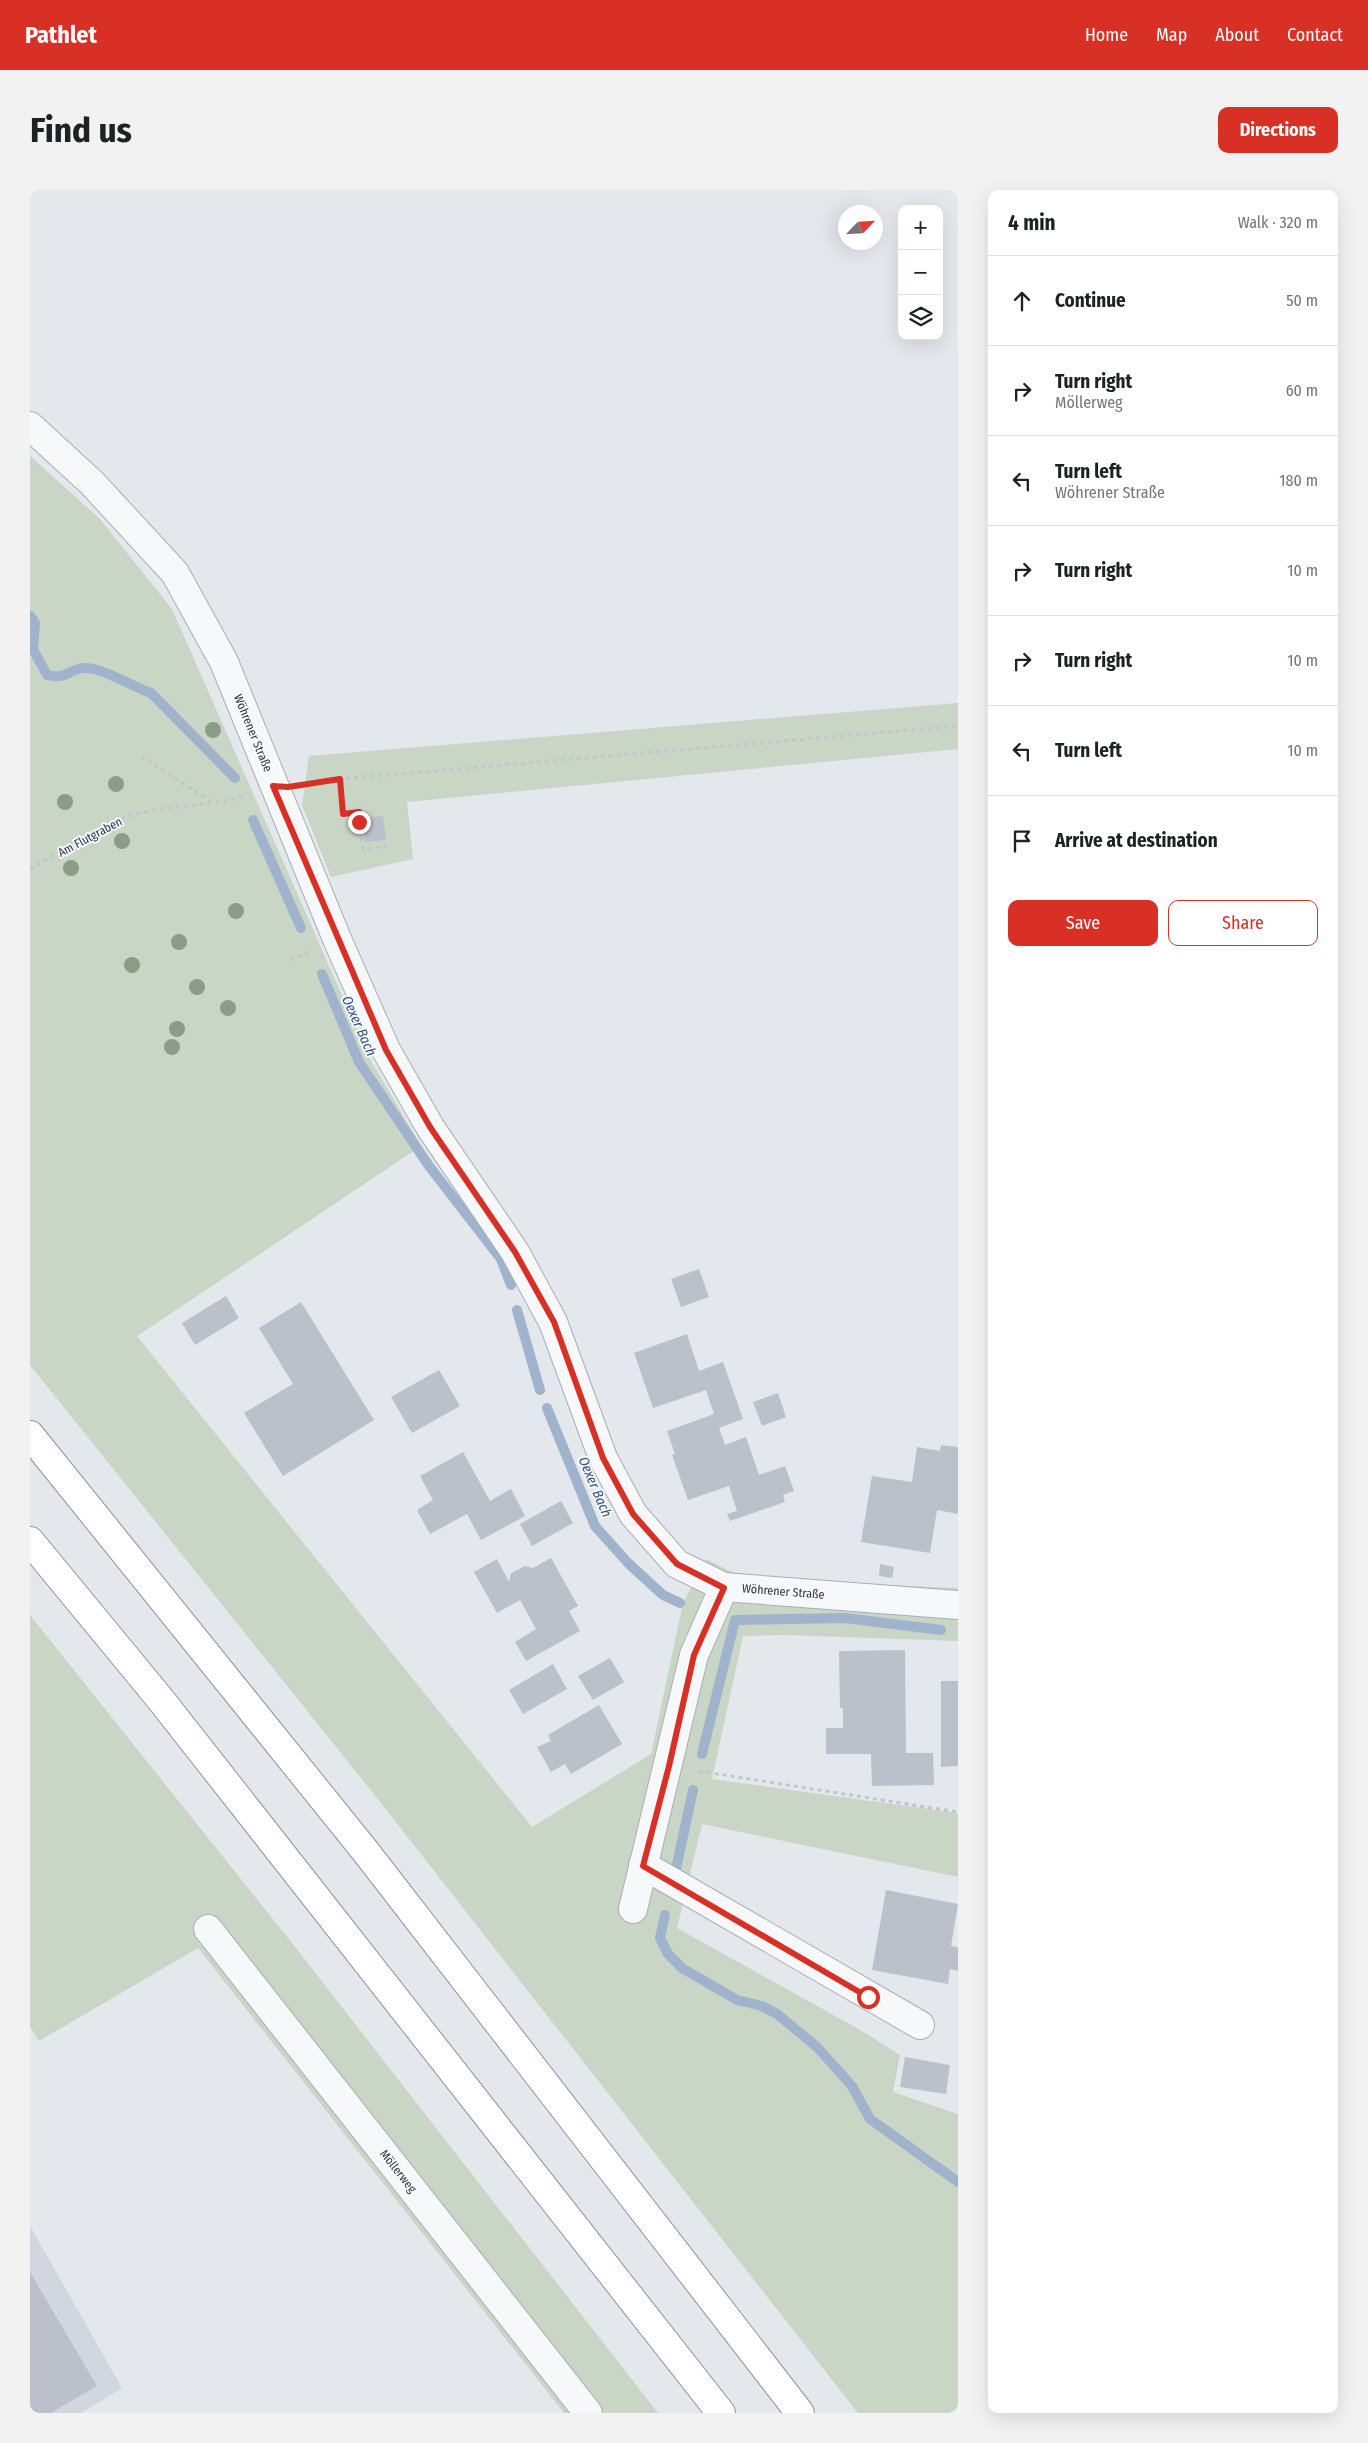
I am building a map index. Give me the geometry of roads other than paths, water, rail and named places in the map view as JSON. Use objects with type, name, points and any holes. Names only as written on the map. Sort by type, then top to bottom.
[{"type":"highway","points":[[30,1436],[366,1852],[800,2413]]},
{"type":"highway","points":[[30,1541],[161,1700],[721,2413]]},
{"type":"street","name":"Wöhrener Straße","points":[[30,426],[92,483],[175,573],[224,662],[261,750],[273,786],[386,1050],[430,1127],[515,1252],[554,1322],[603,1458],[633,1514],[677,1564],[724,1588],[958,1605]]},
{"type":"street","points":[[633,1909],[669,1766],[694,1655],[724,1588]]},
{"type":"street","points":[[643,1866],[920,2025]]},
{"type":"street","name":"Möllerweg","points":[[208,1929],[588,2413]]},
{"type":"waterway","name":"Oexer Bach","points":[[30,616],[35,623],[33,649],[47,675],[59,676],[79,669],[91,669],[108,674],[151,693],[235,778]]},
{"type":"waterway","name":"Oexer Bach","points":[[253,820],[301,928]]},
{"type":"waterway","name":"Oexer Bach","points":[[322,974],[359,1062],[429,1166],[501,1259],[511,1285]]},
{"type":"waterway","name":"Oexer Bach","points":[[517,1310],[540,1390]]},
{"type":"waterway","name":"Oexer Bach","points":[[547,1408],[595,1526],[628,1563],[663,1595],[680,1603]]},
{"type":"waterway","name":"Oexer Bach","points":[[702,1754],[735,1620],[845,1618],[941,1630]]},
{"type":"waterway","points":[[676,1869],[693,1790]]},
{"type":"waterway","points":[[665,1915],[660,1938],[668,1954],[682,1968],[737,2000],[762,2006],[777,2014],[817,2047],[852,2086],[870,2119],[958,2182]]}]
